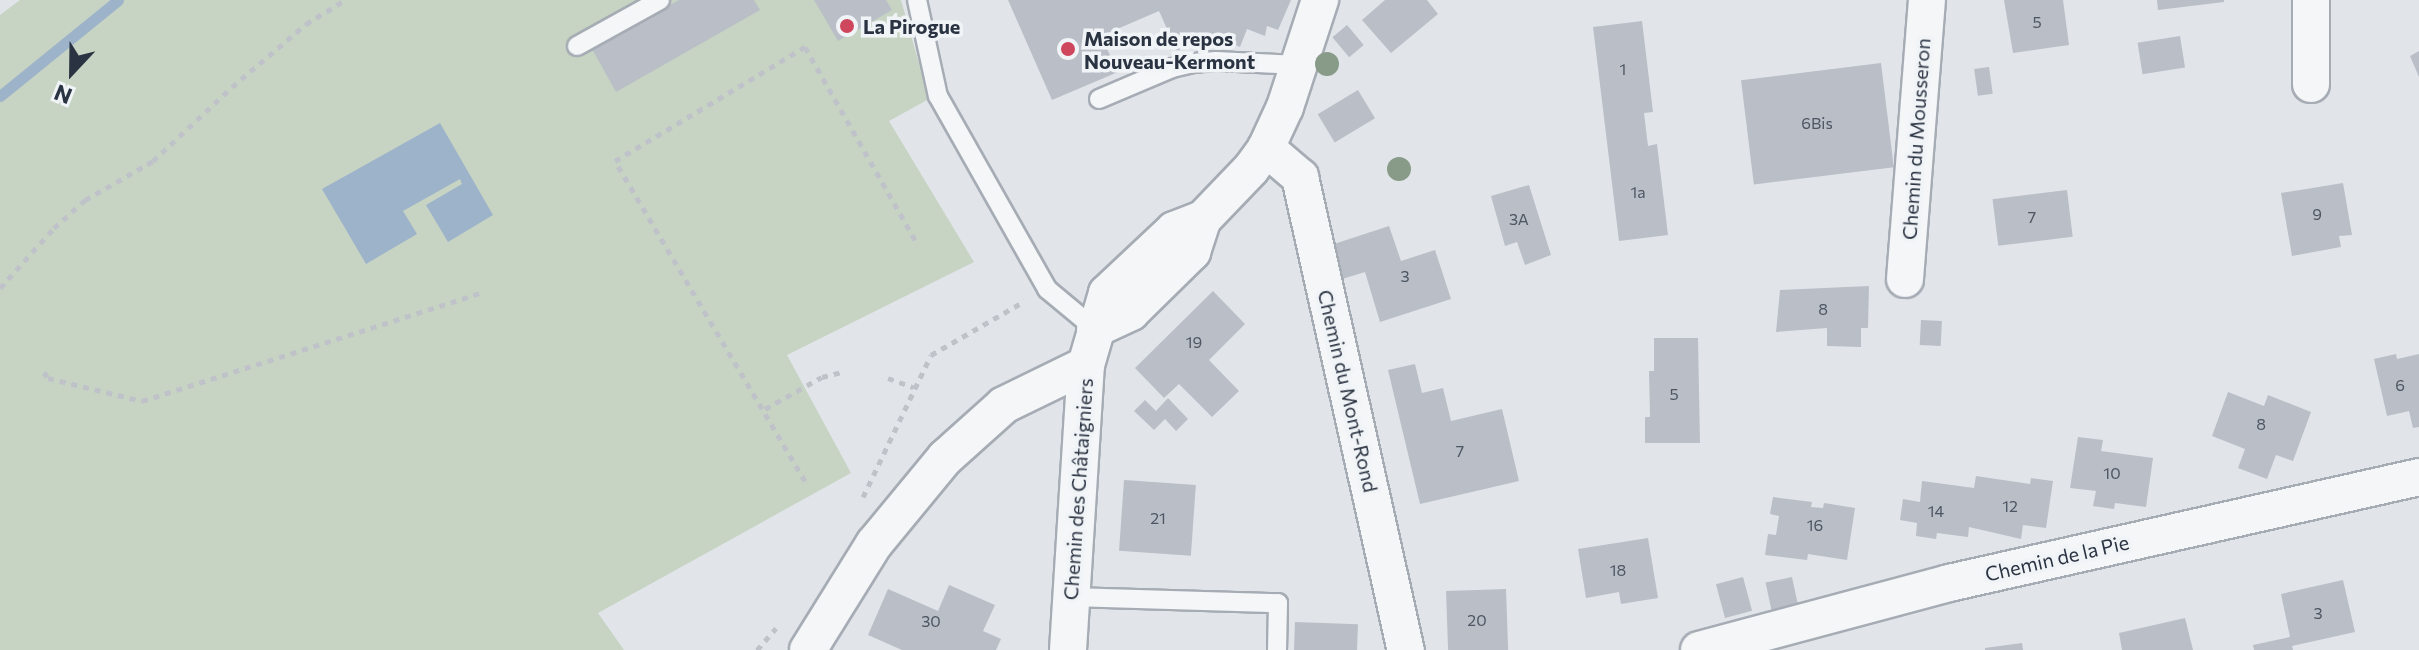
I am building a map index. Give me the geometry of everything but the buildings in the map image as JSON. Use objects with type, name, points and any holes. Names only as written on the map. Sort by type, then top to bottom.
[{"type":"street","points":[[1095,329],[1131,312],[1192,252],[1203,219],[1266,148],[1285,107],[1320,0]]},
{"type":"street","name":"Chemin du Mousseron","points":[[1905,279],[1927,0]]},
{"type":"street","points":[[2311,0],[2311,84]]},
{"type":"street","name":"Chemin du Mont-Rond","points":[[1266,148],[1300,177],[1406,650]]},
{"type":"street","name":"Chemin des Châtaigniers","points":[[1068,650],[1086,365],[1095,329]]},
{"type":"street","points":[[808,650],[874,544],[945,458],[1004,405],[1086,365]]},
{"type":"street","name":"Chemin de la Pie","points":[[1699,650],[1949,583],[2419,477]]},
{"type":"lane","points":[[577,46],[660,0]]},
{"type":"lane","points":[[917,0],[938,96],[1047,289],[1095,329]]},
{"type":"lane","points":[[1099,99],[1172,68],[1193,63],[1298,65]]},
{"type":"lane","points":[[1071,597],[1278,603],[1277,650]]},
{"type":"path","points":[[0,288],[54,228],[85,200],[153,161],[306,24],[345,0]]},
{"type":"path","points":[[805,481],[615,161],[805,47],[918,245]]},
{"type":"path","points":[[857,511],[913,387],[931,355],[1047,289]]},
{"type":"path","points":[[44,372],[48,378],[142,401],[483,292]]},
{"type":"path","points":[[765,409],[822,377],[842,372]]},
{"type":"path","points":[[888,378],[913,387]]},
{"type":"path","points":[[757,650],[781,622]]},
{"type":"green space","points":[[20,0],[901,0],[929,99],[889,121],[974,262],[787,355],[851,473],[598,613],[624,650],[0,650],[0,15]]},
{"type":"water","points":[[440,123],[493,215],[448,242],[426,205],[462,184],[460,179],[403,211],[417,234],[366,264],[322,189]]},
{"type":"waterway","points":[[0,96],[118,0]]},
{"type":"place","name":"La Pirogue","points":[[847,26]]},
{"type":"place","name":"Maison de repos Nouveau-Kermont","points":[[1068,49]]}]
